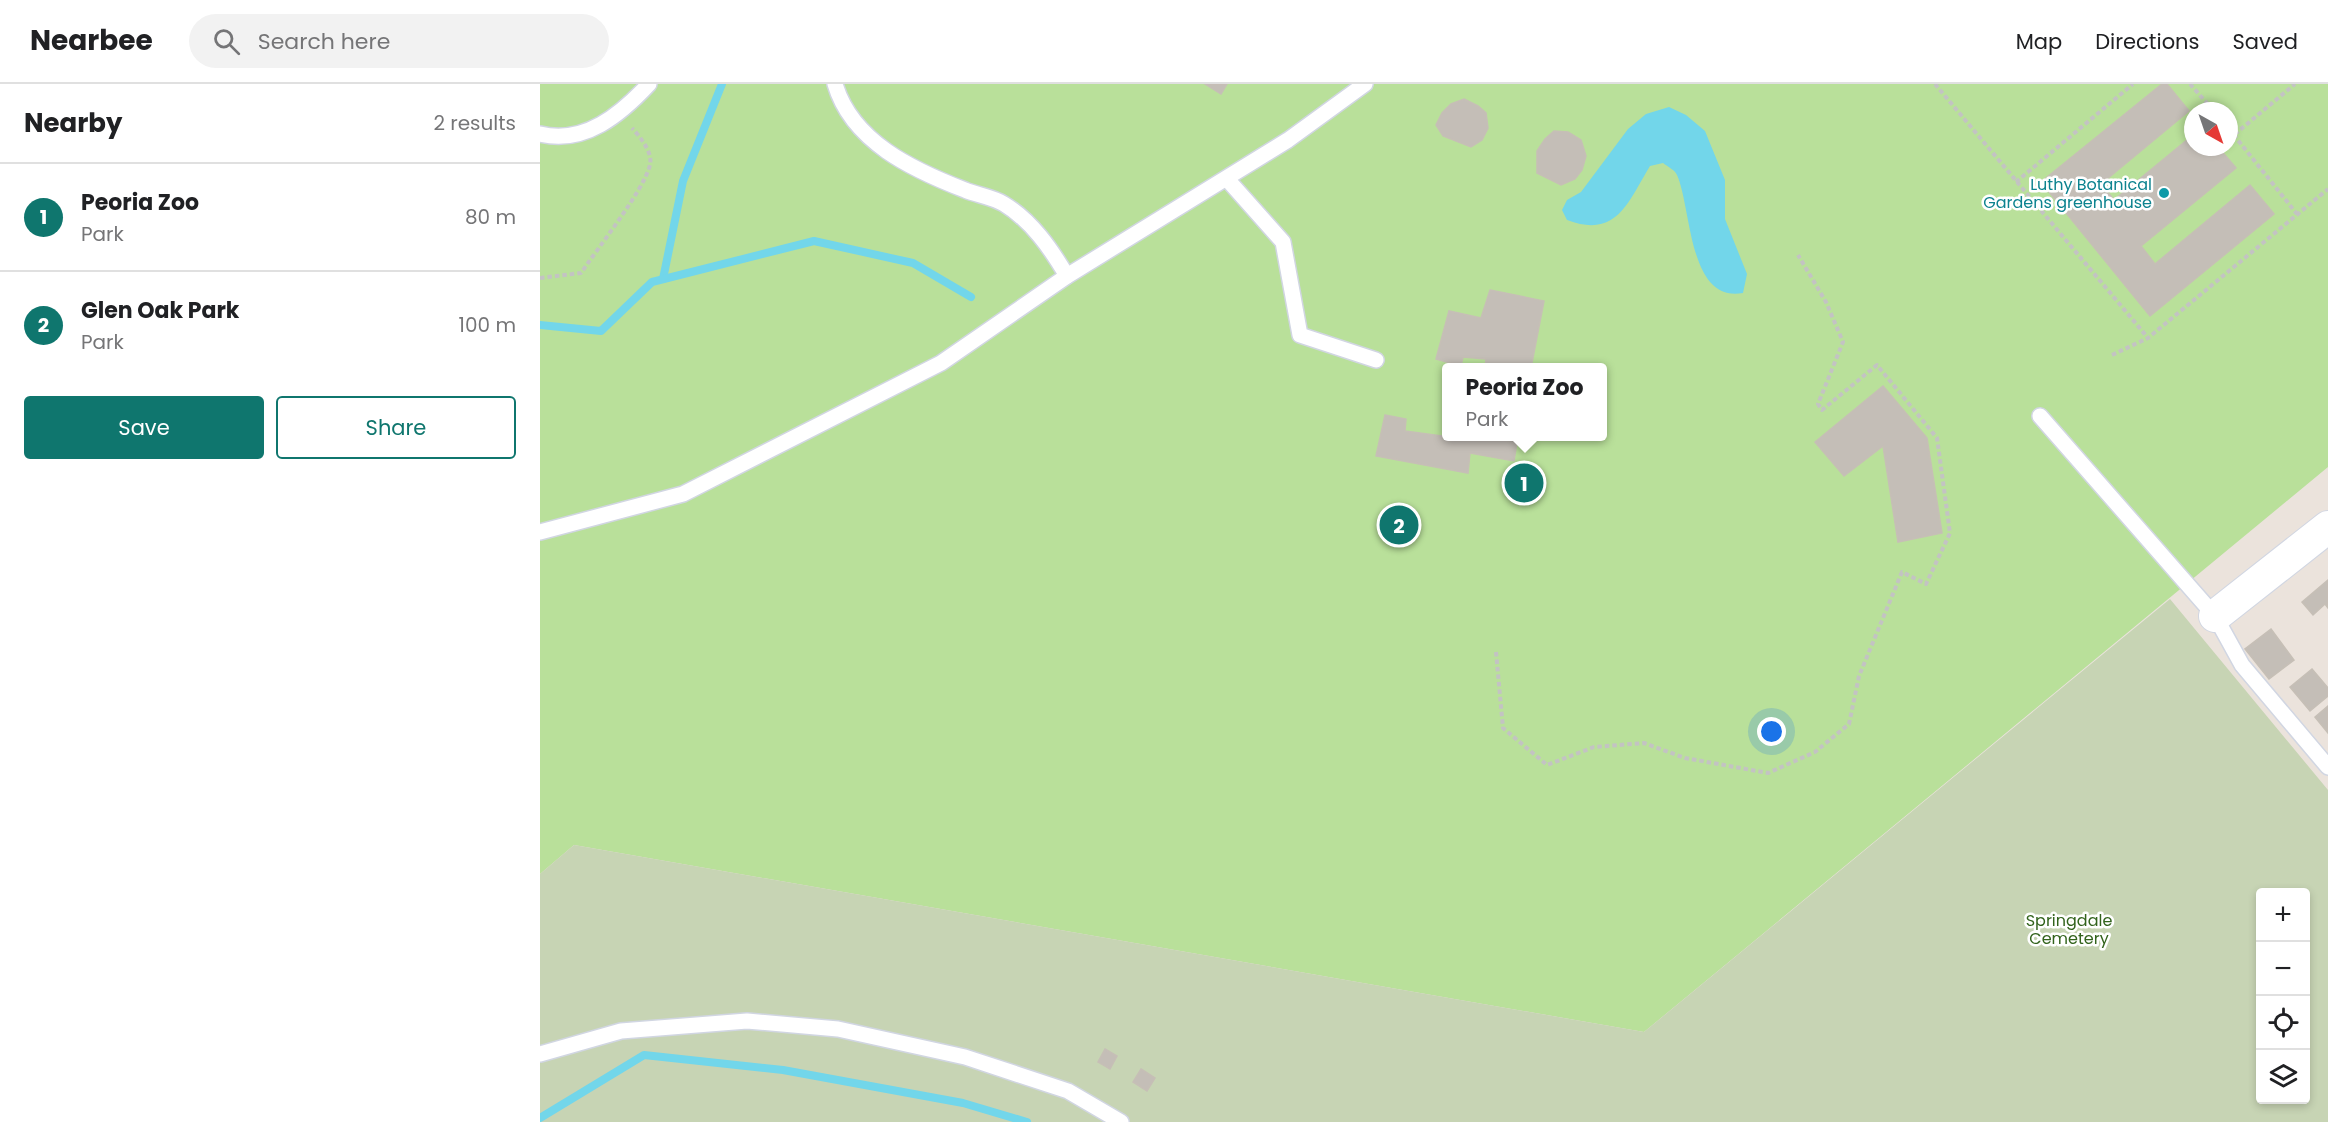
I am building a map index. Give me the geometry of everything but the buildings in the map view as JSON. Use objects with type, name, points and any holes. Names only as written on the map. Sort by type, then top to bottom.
[{"type":"street","points":[[2216,616],[2328,527]]},
{"type":"lane","points":[[540,134],[552,137],[589,131],[623,111],[649,84]]},
{"type":"lane","points":[[835,84],[838,94],[861,130],[888,152],[923,174],[1003,204],[1049,246],[1067,276]]},
{"type":"lane","points":[[540,532],[683,494],[941,363],[1067,276],[1288,140],[1365,84]]},
{"type":"lane","points":[[1227,178],[1283,242],[1300,335],[1376,360]]},
{"type":"lane","points":[[2040,416],[2216,616],[2242,665],[2328,767]]},
{"type":"lane","points":[[540,1054],[632,1030],[747,1021],[838,1029],[965,1057],[1068,1091],[1121,1122]]},
{"type":"path","points":[[1935,84],[2148,338]]},
{"type":"path","points":[[2016,182],[2133,84]]},
{"type":"path","points":[[2190,84],[2206,102]]},
{"type":"path","points":[[2238,131],[2295,84]]},
{"type":"path","points":[[540,278],[581,273],[641,186],[650,163],[645,142],[628,122],[623,111]]},
{"type":"path","points":[[2238,139],[2297,214]]},
{"type":"path","points":[[2112,355],[2148,338],[2328,189]]},
{"type":"path","points":[[1496,652],[1503,728],[1546,765],[1594,747],[1644,743],[1685,758],[1768,773],[1815,752],[1849,724],[1859,676],[1902,572],[1926,585],[1950,533],[1937,438],[1876,364],[1822,410],[1818,404],[1843,342],[1826,302],[1798,255]]},
{"type":"green space","points":[[540,84],[2328,84],[2328,467],[1644,1032],[574,845],[540,874]]},
{"type":"green space","name":"Springdale Cemetery","points":[[2170,599],[2328,790],[2328,1122],[540,1122],[540,874],[574,845],[1644,1032]]},
{"type":"water","points":[[1669,107],[1686,115],[1705,131],[1725,180],[1725,219],[1747,274],[1743,293],[1725,292],[1712,284],[1702,269],[1695,250],[1677,175],[1663,163],[1650,166],[1627,204],[1609,221],[1598,225],[1584,225],[1567,220],[1562,210],[1567,200],[1581,192],[1628,129],[1646,114]]},
{"type":"waterway","points":[[663,279],[683,181],[722,84]]},
{"type":"waterway","points":[[540,325],[601,331],[652,282],[814,241],[913,263],[971,297]]},
{"type":"waterway","points":[[540,1118],[644,1055],[783,1070],[963,1103],[1027,1122]]},
{"type":"place","name":"Luthy Botanical Gardens greenhouse","points":[[2164,193]]},
{"type":"place","name":"Peoria Zoo","points":[[1524,483]]},
{"type":"place","name":"Glen Oak Park","points":[[1399,525]]}]
